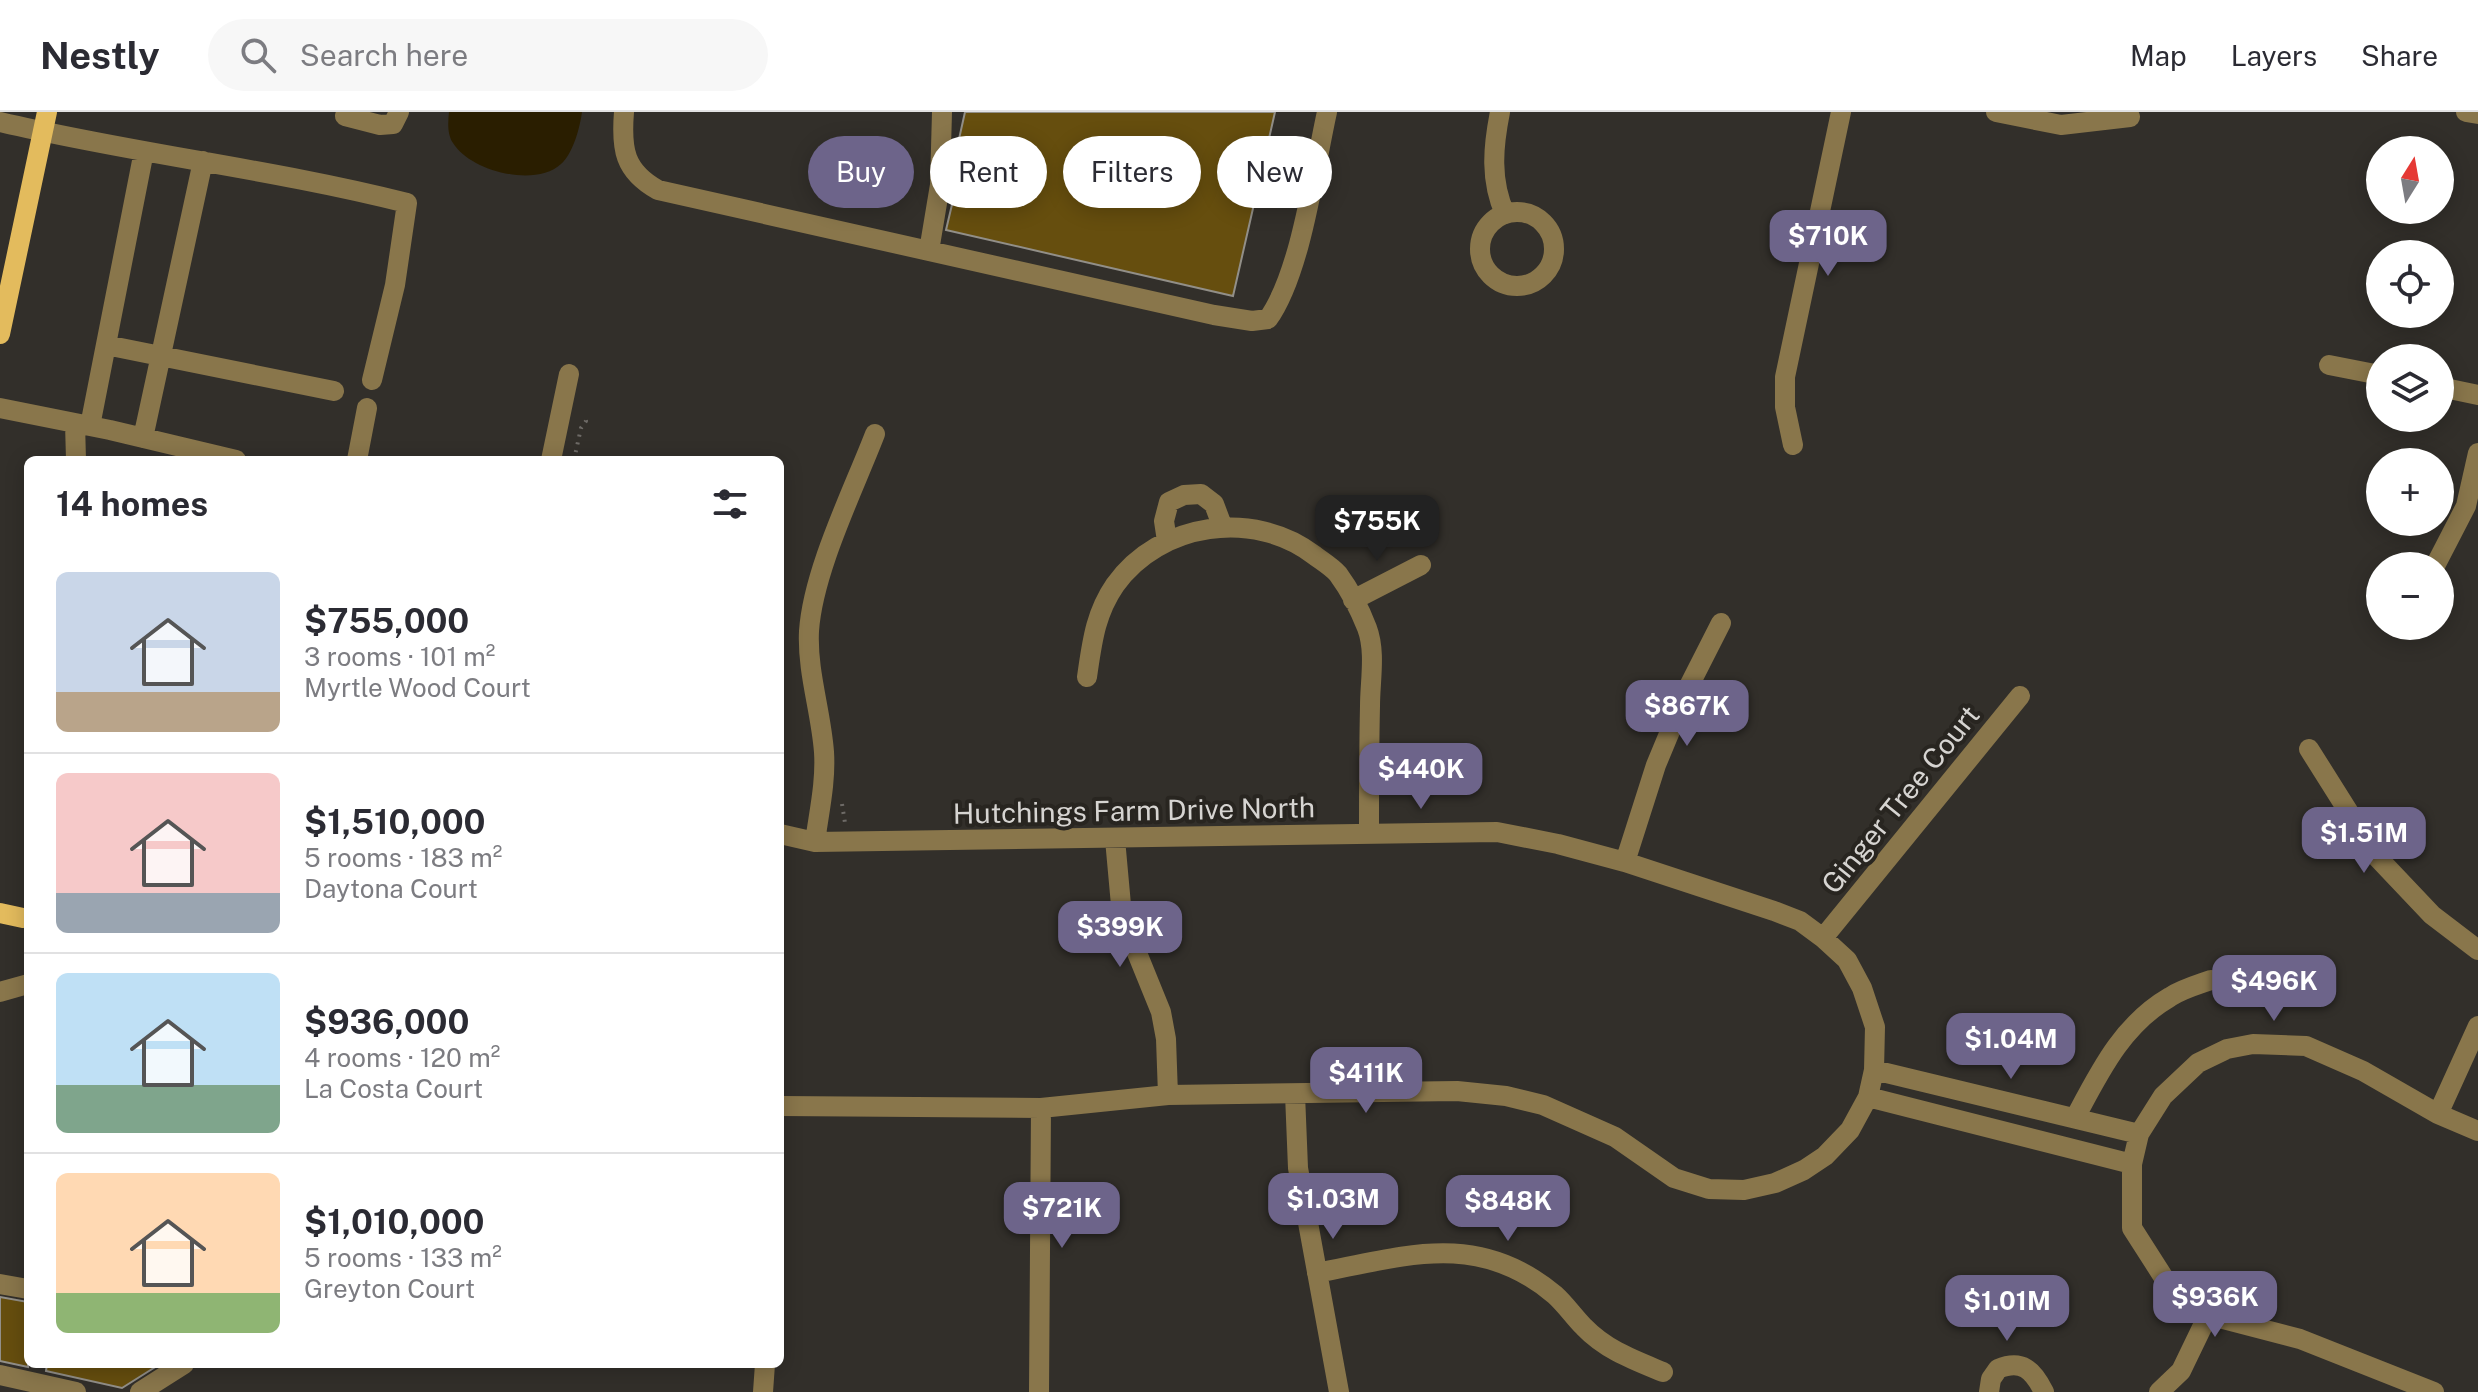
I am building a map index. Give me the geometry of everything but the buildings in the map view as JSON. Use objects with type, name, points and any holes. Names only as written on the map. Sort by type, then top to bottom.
[{"type":"main road","points":[[0,334],[45,122]]},
{"type":"main road","points":[[0,913],[24,917]]},
{"type":"street","points":[[345,116],[380,125],[393,124],[399,112]]},
{"type":"street","points":[[624,112],[625,150],[632,168],[640,180],[658,190],[1252,321],[1268,319],[1281,301],[1295,254],[1327,112]]},
{"type":"street","points":[[929,251],[940,185],[942,112]]},
{"type":"street","points":[[1500,112],[1493,146],[1498,199],[1505,214]]},
{"type":"street","points":[[1793,445],[1785,407],[1785,377],[1841,112]]},
{"type":"street","points":[[1996,112],[2061,125],[2130,117]]},
{"type":"street","points":[[2466,112],[2478,114]]},
{"type":"street","points":[[0,122],[45,122],[144,151],[327,183],[407,203],[395,285],[372,380]]},
{"type":"street","points":[[77,456],[106,345],[144,151]]},
{"type":"street","points":[[143,438],[203,161]]},
{"type":"street","points":[[106,345],[334,391]]},
{"type":"street","points":[[2329,365],[2366,372]]},
{"type":"street","points":[[552,456],[569,374]]},
{"type":"street","points":[[2454,390],[2478,395]]},
{"type":"street","points":[[0,408],[219,456]]},
{"type":"street","points":[[358,456],[367,408]]},
{"type":"street","points":[[815,842],[825,777],[824,749],[812,681],[809,630],[821,574],[875,434]]},
{"type":"street","points":[[2442,552],[2466,506],[2478,453]]},
{"type":"street","points":[[1167,541],[1164,521],[1169,502],[1184,495],[1201,494],[1214,504],[1223,528]]},
{"type":"street","points":[[1087,677],[1094,625],[1114,586],[1137,560],[1167,541],[1195,531],[1223,528],[1268,531],[1297,542],[1337,573],[1368,631],[1372,662],[1369,834]]},
{"type":"street","points":[[1353,600],[1421,565]]},
{"type":"street","points":[[1625,862],[1667,739],[1688,688],[1721,623]]},
{"type":"street","name":"Ginger Tree Court","points":[[1823,938],[2020,696]]},
{"type":"street","points":[[2309,749],[2377,857],[2432,915],[2478,950]]},
{"type":"street","name":"Hutchings Farm Drive North","points":[[784,835],[815,842],[1497,832],[1625,862],[1800,921],[1847,960],[1862,988],[1875,1027],[1874,1070],[1868,1097],[1850,1130],[1825,1156],[1804,1170],[1775,1183],[1744,1190],[1709,1189],[1674,1178],[1615,1137],[1543,1105],[1506,1096],[1457,1091],[1168,1095],[1041,1108],[784,1106]]},
{"type":"street","points":[[1115,839],[1122,916],[1161,1012],[1166,1039],[1168,1095]]},
{"type":"street","points":[[0,925],[24,918]]},
{"type":"street","points":[[2075,1118],[2122,1037],[2140,1018],[2171,996],[2211,980]]},
{"type":"street","points":[[0,992],[24,985]]},
{"type":"street","points":[[2438,1114],[2478,1026]]},
{"type":"street","points":[[2434,1392],[2300,1339],[2208,1315],[2171,1289],[2132,1228],[2132,1164],[2139,1134],[2163,1096],[2198,1063],[2227,1049],[2253,1044],[2306,1046],[2363,1071],[2438,1114],[2478,1131]]},
{"type":"street","points":[[1874,1070],[2139,1134]]},
{"type":"street","points":[[1295,1094],[1298,1168],[1339,1392]]},
{"type":"street","points":[[1868,1097],[2132,1164]]},
{"type":"street","points":[[1039,1392],[1041,1108]]},
{"type":"street","points":[[1317,1273],[1427,1252],[1476,1255],[1525,1272],[1557,1297],[1586,1329],[1618,1353],[1663,1372]]},
{"type":"street","points":[[0,1284],[24,1288]]},
{"type":"street","points":[[2159,1392],[2181,1371],[2208,1315]]},
{"type":"street","points":[[1989,1392],[1991,1379],[1998,1369],[2018,1364],[2029,1368],[2044,1392]]},
{"type":"street","points":[[140,1392],[178,1368]]},
{"type":"street","points":[[763,1392],[765,1368]]},
{"type":"street","points":[[0,1375],[76,1392]]},
{"type":"path","points":[[575,456],[581,428],[586,421],[584,415]]},
{"type":"path","points":[[842,804],[845,823]]},
{"type":"shaded area","points":[[449,112],[582,112],[578,132],[565,160],[550,171],[520,175],[488,168],[461,153],[450,136]]}]
